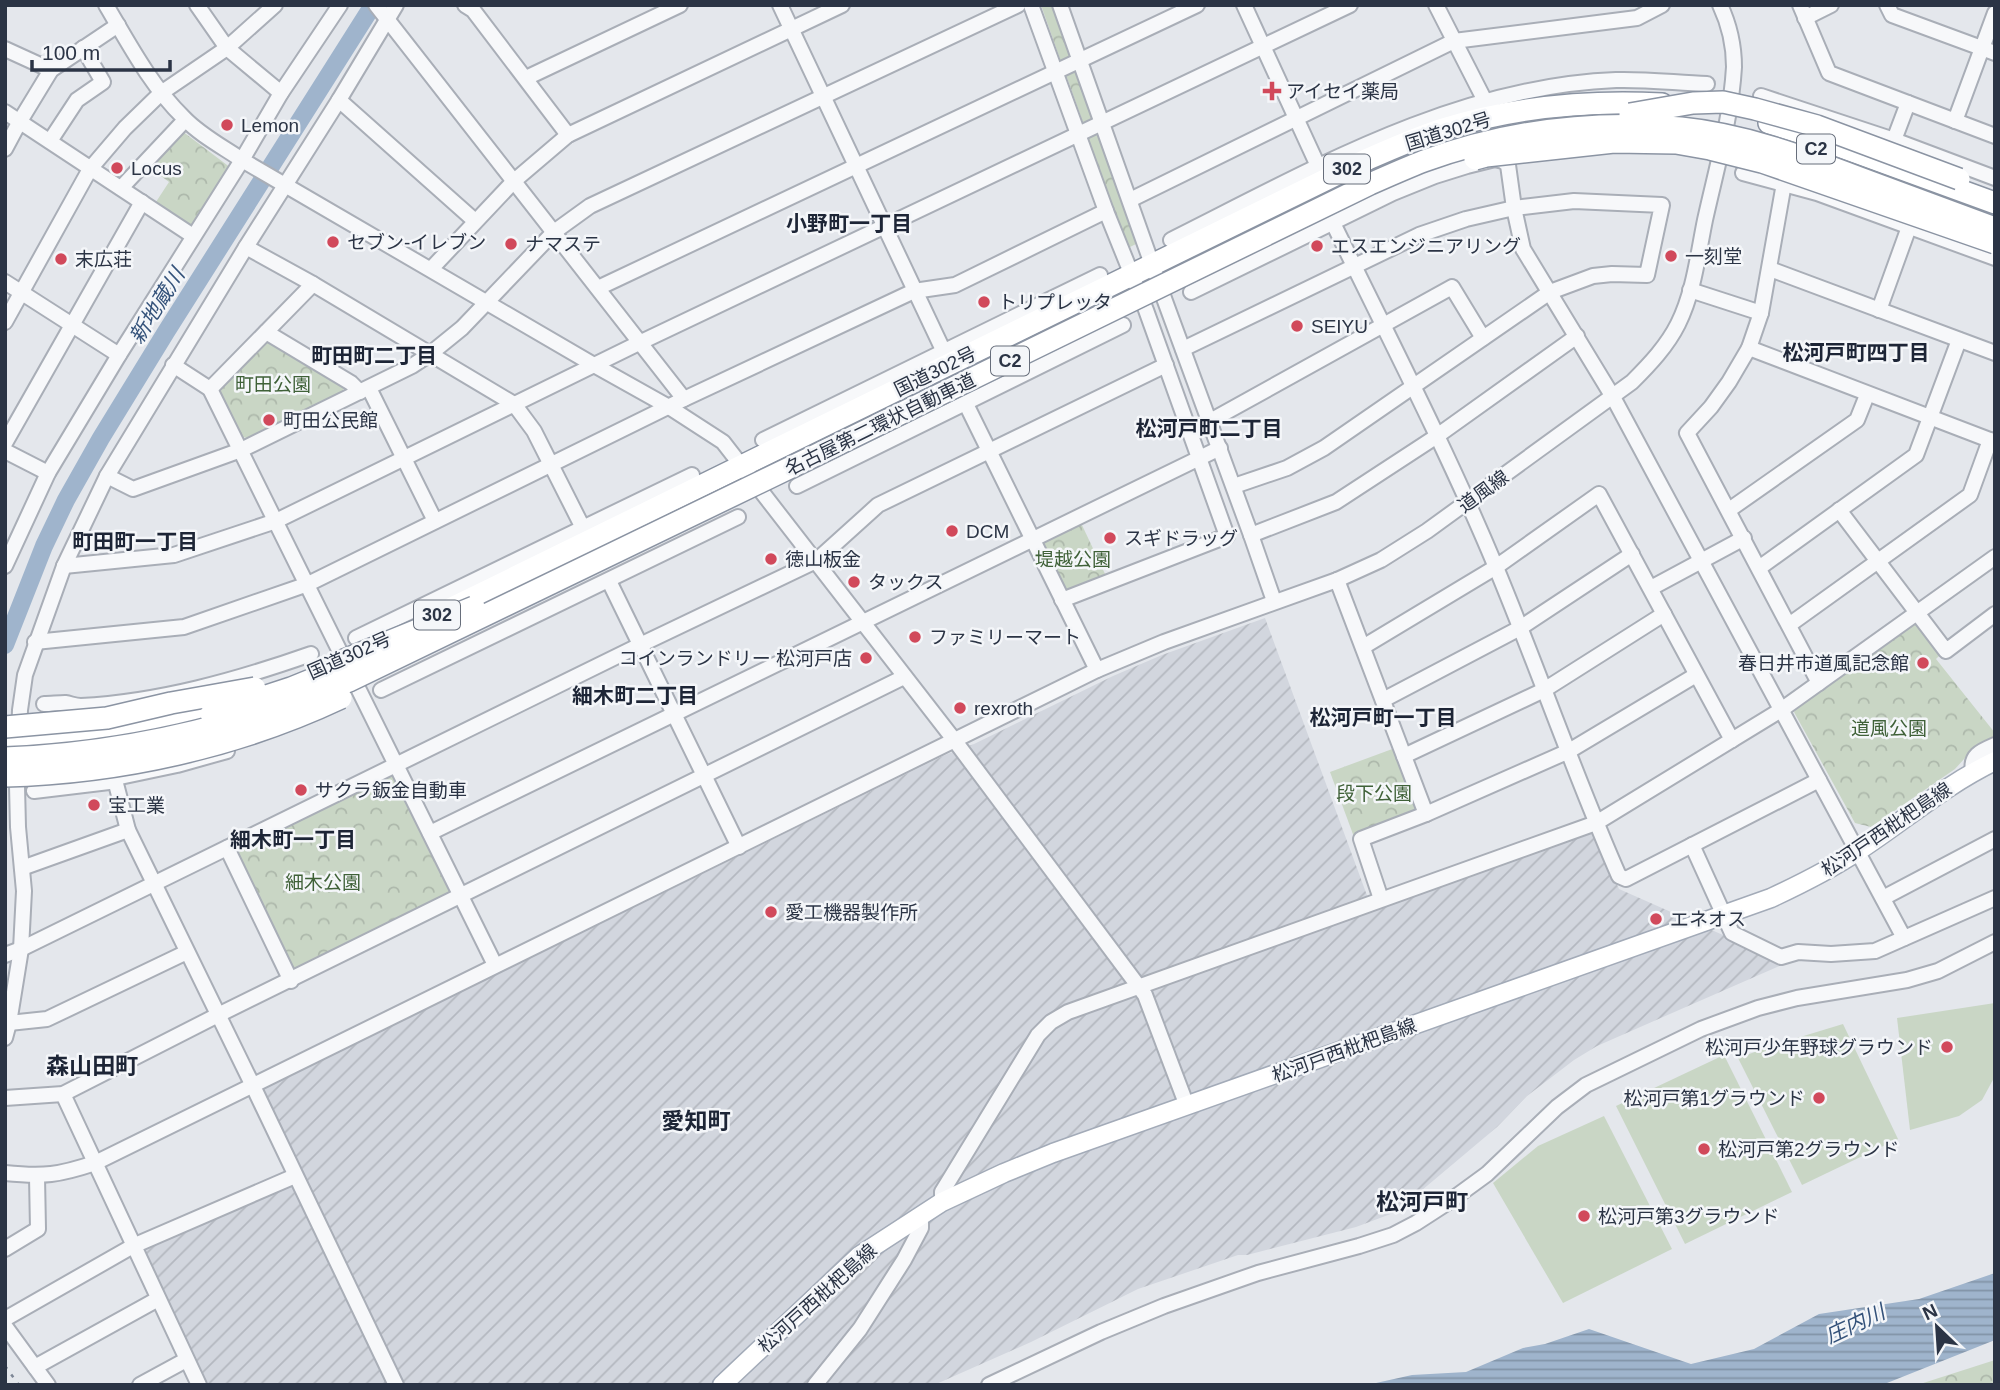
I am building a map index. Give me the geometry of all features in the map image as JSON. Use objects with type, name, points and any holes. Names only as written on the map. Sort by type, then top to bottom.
[{"type":"highway","points":[[1631,108],[1693,103],[1734,104],[1817,126],[1959,179],[1995,202]]},
{"type":"highway","name":"国道302号","points":[[9,736],[121,725],[204,708],[261,691],[344,659],[406,622],[445,611],[695,481],[743,465],[828,424],[1031,317],[1079,300],[1368,159],[1443,129],[1476,120],[1571,104],[1631,108],[1676,105],[1728,113],[1788,128],[1995,202]]},
{"type":"highway","name":"名古屋第二環状自動車道","points":[[5,758],[119,748],[211,729],[349,681],[477,613],[1230,239],[1408,155],[1464,136],[1507,125],[1631,108],[1727,123],[1768,133],[1995,215]]},
{"type":"highway","name":"名古屋第二環状自動車道","points":[[477,613],[1370,184],[1468,147],[1508,137],[1591,126],[1682,128],[1764,145],[1812,160],[1995,228]]},
{"type":"highway","points":[[1235,251],[1374,192],[1449,165],[1486,156],[1614,142],[1676,143],[1762,162],[1995,243]]},
{"type":"highway","points":[[9,736],[265,686],[477,613]]},
{"type":"highway","points":[[5,776],[40,775],[123,765],[215,744],[302,717],[354,692],[477,613]]},
{"type":"main road","name":"松河戸西枇杷島線","points":[[722,1385],[859,1256],[942,1202],[1016,1168],[1771,898],[1813,878],[1857,852],[1973,771],[1995,761]]},
{"type":"street","points":[[106,5],[161,93],[185,120],[243,160],[717,437],[743,465],[1139,986],[1145,995],[1187,1106]]},
{"type":"street","points":[[5,322],[90,169],[125,128],[161,93],[227,48],[275,5]]},
{"type":"street","points":[[5,566],[48,473],[193,236],[243,160],[281,93],[340,5]]},
{"type":"street","points":[[5,1038],[21,949],[24,891],[9,736],[20,710],[25,676],[36,642],[64,566],[107,476],[285,184],[340,100],[382,13],[396,5]]},
{"type":"street","points":[[465,5],[473,10],[568,135]]},
{"type":"street","points":[[526,78],[680,5]]},
{"type":"street","points":[[780,5],[944,352]]},
{"type":"street","points":[[431,269],[514,181],[568,135],[842,5]]},
{"type":"street","points":[[107,476],[133,489],[241,450],[412,366],[462,328],[554,232],[590,206],[1018,5]]},
{"type":"street","points":[[1031,5],[1227,536],[1062,600]]},
{"type":"street","points":[[1060,5],[1274,601]]},
{"type":"street","points":[[598,288],[1197,5]]},
{"type":"street","points":[[1244,5],[1318,166]]},
{"type":"street","points":[[1130,200],[1454,41],[1662,5]]},
{"type":"street","name":"道風線","points":[[5,1173],[37,1177],[65,1173],[95,1163],[1097,670],[1164,642],[1337,580],[1381,560],[1427,531],[1613,397],[1652,363],[1669,341],[1680,321],[1690,290],[1728,113],[1734,64],[1729,30],[1720,5]]},
{"type":"street","points":[[1831,5],[1803,12],[1829,73],[1995,136]]},
{"type":"street","points":[[1887,5],[1892,15],[1988,50]]},
{"type":"street","points":[[198,6],[227,48],[281,93]]},
{"type":"street","points":[[64,566],[174,555],[275,520],[1342,7]]},
{"type":"street","points":[[1441,7],[1454,41],[1485,101]]},
{"type":"street","points":[[382,13],[684,399]]},
{"type":"street","points":[[1955,121],[1988,50],[1995,13]]},
{"type":"street","points":[[5,149],[51,69],[118,25]]},
{"type":"street","points":[[50,141],[77,100],[103,82],[83,48]]},
{"type":"street","points":[[5,49],[51,69]]},
{"type":"street","points":[[1617,80],[1631,108]]},
{"type":"street","points":[[1171,240],[1318,166],[1401,130],[1485,101],[1551,87],[1617,80],[1707,85]]},
{"type":"street","points":[[1761,96],[1894,140],[1995,178]]},
{"type":"street","points":[[340,100],[475,221]]},
{"type":"street","points":[[1894,140],[1908,103]]},
{"type":"street","points":[[1788,128],[1803,110]]},
{"type":"street","points":[[5,112],[193,236]]},
{"type":"street","points":[[121,188],[185,120]]},
{"type":"street","points":[[1811,136],[1817,193]]},
{"type":"street","points":[[1191,292],[1393,193],[1435,176],[1495,159],[1508,165],[1523,249],[1613,397],[1904,938]]},
{"type":"street","points":[[1743,173],[1817,193],[1995,258]]},
{"type":"street","points":[[1783,189],[1761,313],[1749,348],[1711,407],[1687,433],[1819,683]]},
{"type":"street","points":[[1183,349],[1419,235],[1466,219],[1514,208],[1574,201],[1662,205],[1647,275],[1593,276],[1550,292],[1304,460],[1234,486]]},
{"type":"street","points":[[5,443],[142,202]]},
{"type":"street","points":[[36,642],[184,628],[308,584],[684,399],[914,291],[954,285],[1107,211]]},
{"type":"street","points":[[1243,219],[1292,243]]},
{"type":"street","points":[[1334,223],[1468,501],[1619,876],[1626,879],[1819,780]]},
{"type":"street","points":[[1879,310],[1909,227]]},
{"type":"street","points":[[246,247],[514,404],[534,431],[583,528]]},
{"type":"street","points":[[1770,269],[1995,353]]},
{"type":"street","points":[[762,440],[944,352],[1031,317],[1100,275]]},
{"type":"street","points":[[5,282],[119,355]]},
{"type":"street","points":[[210,389],[313,284]]},
{"type":"street","points":[[1210,421],[1452,287],[1483,338]]},
{"type":"street","points":[[1690,290],[1761,313]]},
{"type":"street","points":[[1055,360],[1079,300]]},
{"type":"street","points":[[797,486],[1124,325]]},
{"type":"street","points":[[266,332],[364,390],[405,457],[435,521]]},
{"type":"street","points":[[1251,534],[1336,502],[1437,436],[1577,336]]},
{"type":"street","points":[[1759,568],[1916,455],[1959,340]]},
{"type":"street","points":[[1749,348],[1992,441],[1970,495],[1789,625]]},
{"type":"street","points":[[173,365],[210,389],[495,965]]},
{"type":"street","points":[[6,954],[816,561],[878,505],[1166,365]]},
{"type":"street","points":[[1729,510],[1857,419],[1867,395]]},
{"type":"street","points":[[966,404],[1097,670]]},
{"type":"street","points":[[795,440],[805,420]]},
{"type":"street","points":[[828,424],[881,445]]},
{"type":"street","points":[[430,833],[1220,448]]},
{"type":"street","points":[[5,451],[48,473]]},
{"type":"street","points":[[678,547],[695,481]]},
{"type":"street","points":[[1363,647],[1496,567],[1599,494],[1732,740]]},
{"type":"street","points":[[356,638],[406,622],[583,528],[641,508]]},
{"type":"street","points":[[1839,510],[1946,651],[1995,614]]},
{"type":"street","points":[[381,690],[738,517]]},
{"type":"street","points":[[1651,588],[1744,538]]},
{"type":"street","points":[[1383,701],[1520,628],[1632,554]]},
{"type":"street","points":[[942,1202],[942,1192],[1038,1035],[1051,1022],[1068,1012],[1139,986],[1596,823],[1782,710],[1995,557]]},
{"type":"street","points":[[1337,580],[1426,814]]},
{"type":"street","points":[[609,581],[739,847]]},
{"type":"street","points":[[445,611],[482,641]]},
{"type":"street","points":[[1404,755],[1544,690],[1664,614]]},
{"type":"street","points":[[44,704],[65,703],[78,706],[159,696],[235,679],[311,654]]},
{"type":"street","points":[[1381,899],[1361,839],[1426,814],[1569,751],[1696,675]]},
{"type":"street","points":[[5,1098],[63,1094],[904,677]]},
{"type":"street","points":[[235,679],[261,691],[262,740]]},
{"type":"street","points":[[159,696],[150,709],[129,716],[121,725],[177,765]]},
{"type":"street","points":[[34,792],[108,782],[228,751],[262,740],[338,707]]},
{"type":"street","points":[[1973,771],[1972,762],[1976,755],[1995,745]]},
{"type":"street","points":[[115,780],[128,830],[396,1385]]},
{"type":"street","points":[[22,868],[128,830]]},
{"type":"street","points":[[1883,898],[1995,839]]},
{"type":"street","points":[[1692,845],[1732,933],[1781,957],[1798,952],[1832,954],[1875,951],[1995,898]]},
{"type":"street","points":[[227,848],[291,981]]},
{"type":"street","points":[[989,1385],[1101,1332],[1164,1306],[1258,1273],[1359,1246],[1416,1223],[1487,1174],[1557,1107],[1586,1085],[1701,1029],[1758,1008],[1797,998],[1907,980],[1938,971],[1995,942]]},
{"type":"street","points":[[9,1023],[47,1019],[187,952]]},
{"type":"street","points":[[63,1094],[199,1385]]},
{"type":"street","points":[[5,1319],[133,1246],[295,1176]]},
{"type":"street","points":[[5,1249],[38,1230],[37,1177]]},
{"type":"street","points":[[815,1385],[860,1329],[890,1283],[921,1228],[921,1215]]},
{"type":"street","points":[[35,1367],[158,1299]]},
{"type":"street","points":[[5,1326],[48,1385]]},
{"type":"street","points":[[140,1385],[186,1360]]},
{"type":"shaded area","points":[[1265,618],[1372,909],[1592,830],[1619,889],[1786,963],[1597,1046],[1574,1060],[1527,1096],[1497,1127],[1396,1212],[1356,1227],[1238,1255],[1138,1289],[1031,1342],[934,1385],[205,1385],[142,1249],[302,1177],[262,1094],[264,1088],[945,755],[974,744],[1113,676],[1162,655]]},
{"type":"green space","points":[[1041,5],[1051,5],[1070,58],[1061,62]]},
{"type":"green space","points":[[1074,70],[1093,121],[1084,125],[1066,75]]},
{"type":"green space","points":[[182,131],[231,168],[190,228],[154,205],[169,182],[149,167]]},
{"type":"green space","points":[[1097,133],[1138,243],[1128,248],[1088,137]]},
{"type":"green space","name":"町田公園","points":[[264,340],[269,340],[344,384],[343,391],[247,438],[243,437],[219,390]]},
{"type":"green space","name":"堤越公園","points":[[1081,523],[1106,576],[1064,592],[1040,542]]},
{"type":"green space","name":"道風公園","points":[[1912,623],[1917,624],[1940,655],[1936,659],[1995,733],[1995,737],[1975,747],[1955,769],[1871,827],[1855,823],[1794,712],[1797,706]]},
{"type":"green space","name":"段下公園","points":[[1395,748],[1418,810],[1416,814],[1354,837],[1330,772]]},
{"type":"green space","name":"細木公園","points":[[390,776],[394,777],[450,892],[449,895],[294,972],[234,851]]},
{"type":"green space","name":"松河戸少年野球グラウンド","points":[[1995,1003],[1995,1076],[1982,1100],[1959,1116],[1910,1130],[1897,1018]]},
{"type":"green space","name":"松河戸第1グラウンド","points":[[1843,1024],[1898,1139],[1802,1185],[1738,1058]]},
{"type":"green space","name":"松河戸第2グラウンド","points":[[1724,1055],[1792,1192],[1685,1244],[1616,1106]]},
{"type":"green space","name":"松河戸第3グラウンド","points":[[1604,1116],[1672,1249],[1563,1303],[1493,1183],[1538,1146]]},
{"type":"green space","points":[[1995,1360],[1995,1385],[1917,1385]]},
{"type":"water","name":"庄内川","points":[[1995,1273],[1995,1340],[1882,1385],[1367,1385],[1412,1375],[1466,1372],[1523,1348],[1545,1344],[1589,1329],[1691,1364],[1754,1349],[1819,1314],[1919,1299]]},
{"type":"waterway","name":"新地蔵川","points":[[5,645],[44,546],[101,438],[373,5]]},
{"type":"railway","points":[[5,1366],[19,1385]]},
{"type":"place","name":"アイセイ薬局","points":[[1272,91]]},
{"type":"place","name":"Lemon","points":[[227,125]]},
{"type":"place","name":"Locus","points":[[117,168]]},
{"type":"place","name":"セブン-イレブン","points":[[333,242]]},
{"type":"place","name":"ナマステ","points":[[511,244]]},
{"type":"place","name":"エスエンジニアリング","points":[[1317,246]]},
{"type":"place","name":"一刻堂","points":[[1671,256]]},
{"type":"place","name":"末広荘","points":[[61,259]]},
{"type":"place","name":"トリプレッタ","points":[[984,302]]},
{"type":"place","name":"SEIYU","points":[[1297,326]]},
{"type":"place","name":"町田公民館","points":[[269,420]]},
{"type":"place","name":"DCM","points":[[952,531]]},
{"type":"place","name":"スギドラッグ","points":[[1110,538]]},
{"type":"place","name":"徳山板金","points":[[771,559]]},
{"type":"place","name":"タックス","points":[[854,582]]},
{"type":"place","name":"ファミリーマート","points":[[915,637]]},
{"type":"place","name":"コインランドリー 松河戸店","points":[[866,658]]},
{"type":"place","name":"春日井市道風記念館","points":[[1923,663]]},
{"type":"place","name":"rexroth","points":[[960,708]]},
{"type":"place","name":"サクラ鈑金自動車","points":[[301,790]]},
{"type":"place","name":"宝工業","points":[[94,805]]},
{"type":"place","name":"愛工機器製作所","points":[[771,912]]},
{"type":"place","name":"エネオス","points":[[1656,919]]},
{"type":"place","name":"松河戸少年野球グラウンド","points":[[1947,1047]]},
{"type":"place","name":"松河戸第1グラウンド","points":[[1819,1098]]},
{"type":"place","name":"松河戸第2グラウンド","points":[[1704,1149]]},
{"type":"place","name":"松河戸第3グラウンド","points":[[1584,1216]]},
{"type":"district","name":"小野町一丁目","points":[[849,224]]},
{"type":"district","name":"松河戸町四丁目","points":[[1856,353]]},
{"type":"district","name":"町田町二丁目","points":[[374,356]]},
{"type":"district","name":"松河戸町二丁目","points":[[1209,429]]},
{"type":"district","name":"町田町一丁目","points":[[135,542]]},
{"type":"district","name":"細木町二丁目","points":[[635,696]]},
{"type":"district","name":"松河戸町一丁目","points":[[1383,718]]},
{"type":"district","name":"細木町一丁目","points":[[293,840]]},
{"type":"district","name":"森山田町","points":[[92,1066]]},
{"type":"district","name":"愛知町","points":[[696,1121]]},
{"type":"district","name":"松河戸町","points":[[1422,1202]]}]
